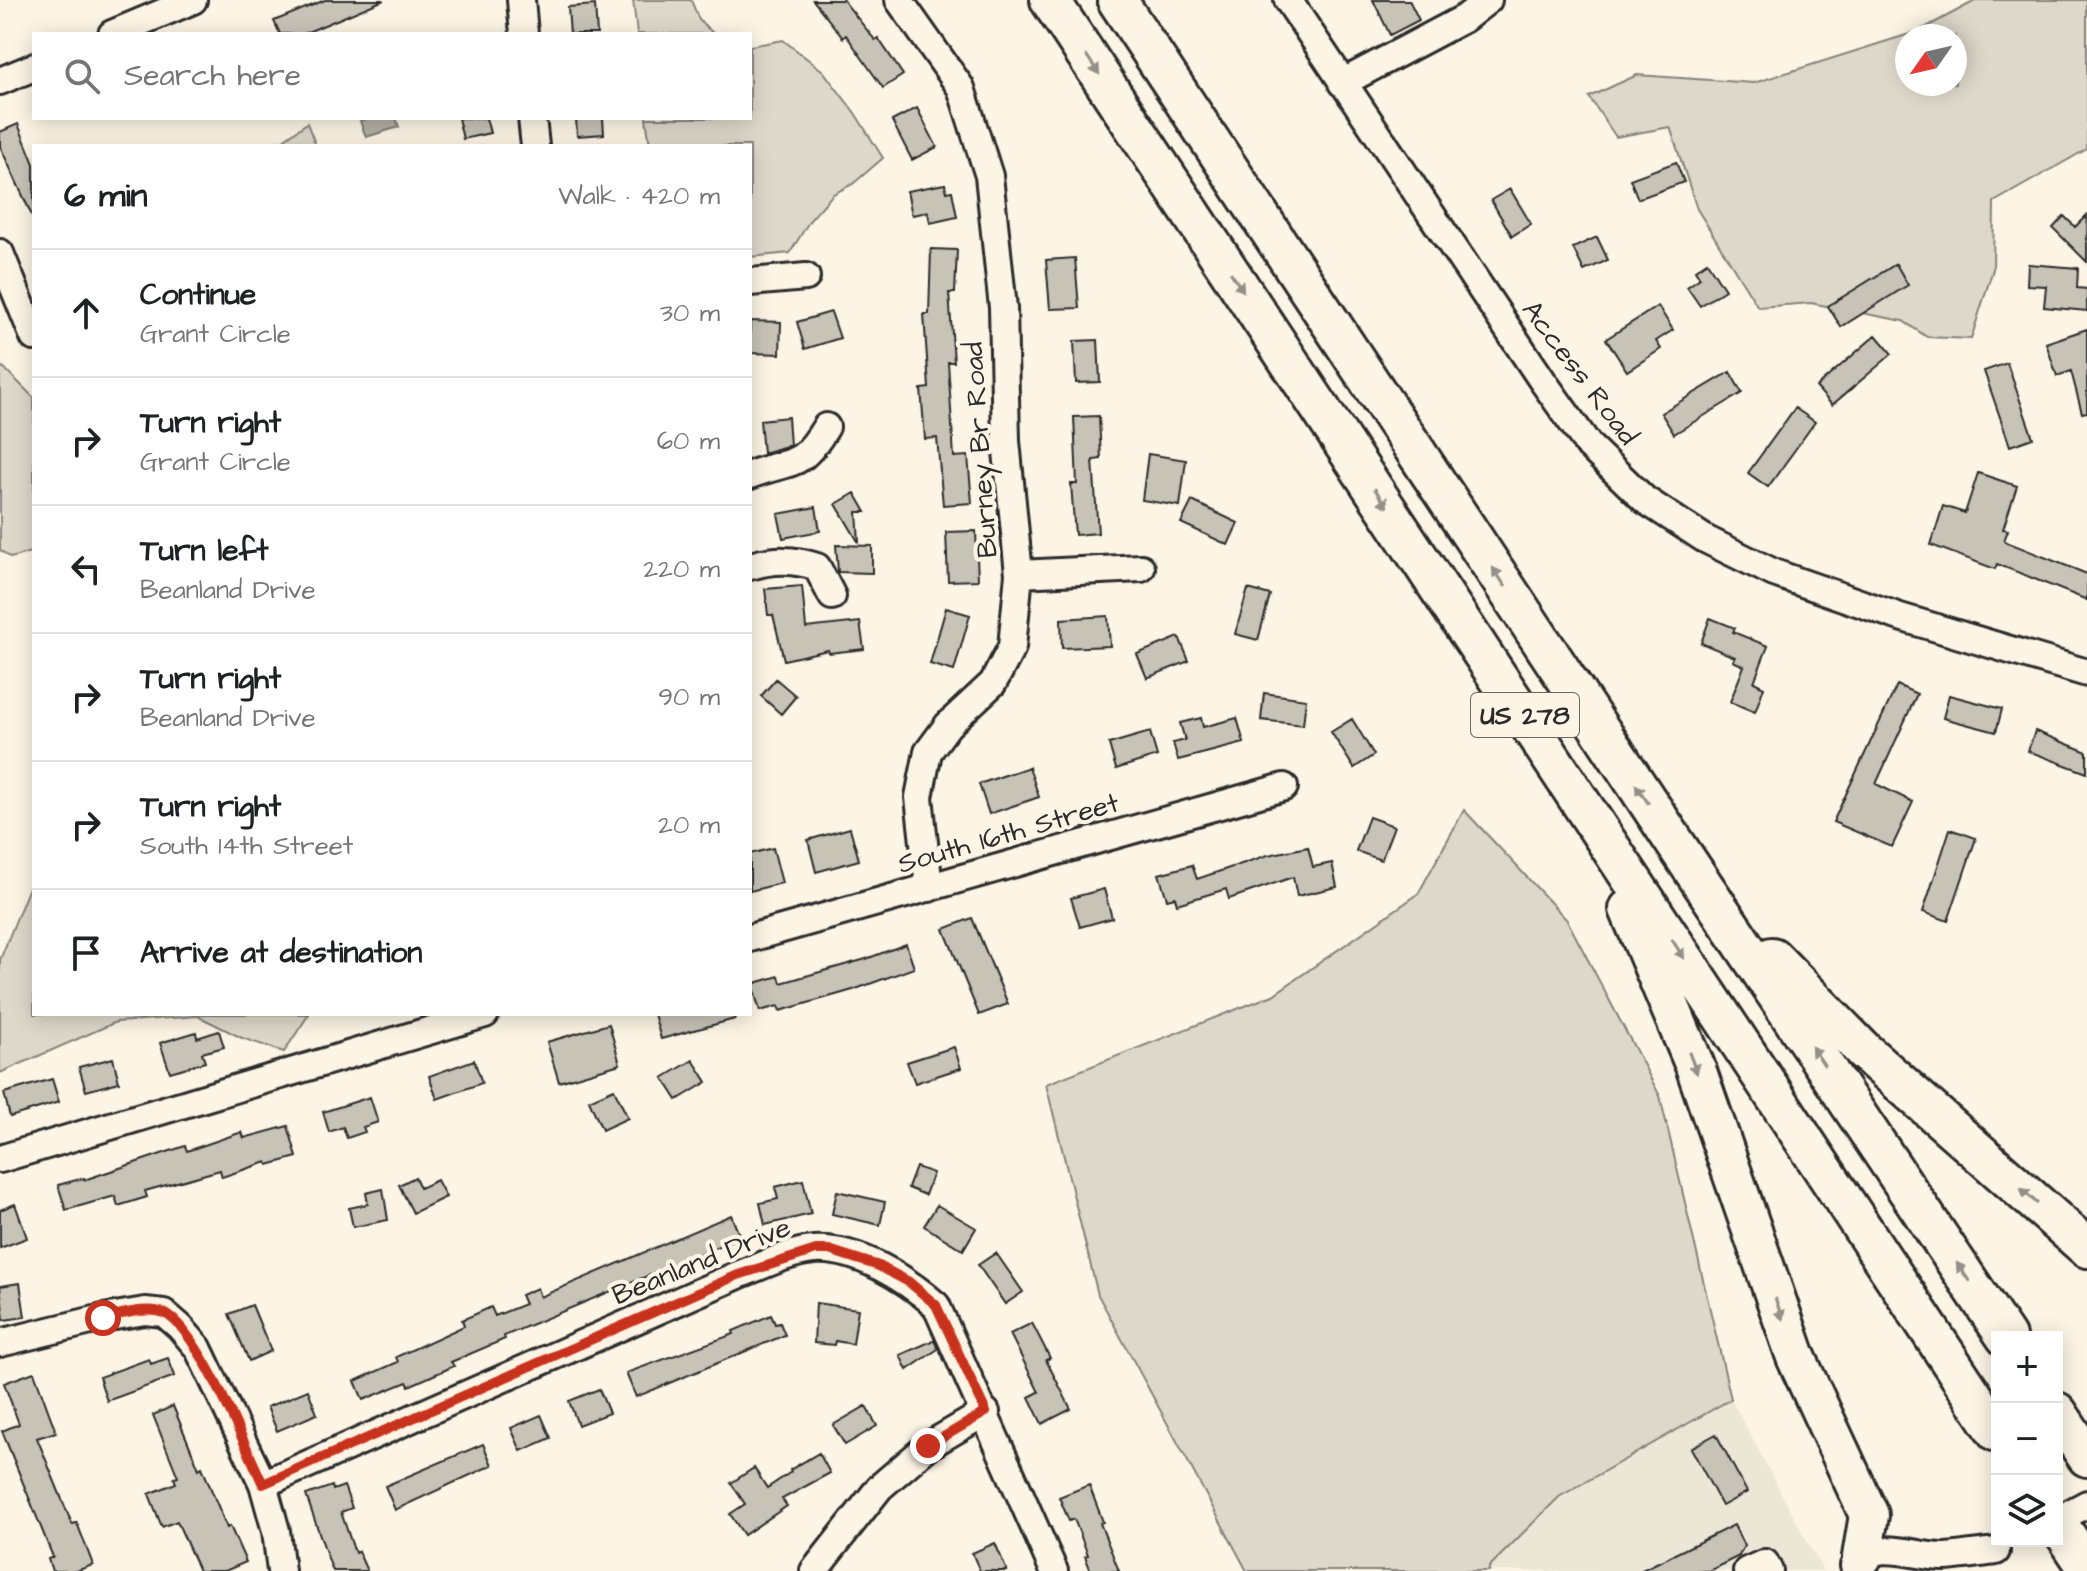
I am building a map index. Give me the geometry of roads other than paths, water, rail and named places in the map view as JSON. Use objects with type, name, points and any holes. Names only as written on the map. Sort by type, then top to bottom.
[{"type":"highway","name":"US 278","points":[[1050,0],[1991,1423]]},
{"type":"highway","name":"US 278","points":[[1117,0],[2002,1331]]},
{"type":"highway","points":[[1572,787],[1648,949],[1695,1066],[1796,1357],[1869,1515],[1856,1564]]},
{"type":"highway","points":[[1675,843],[1776,961],[1864,1051],[2087,1248]]},
{"type":"highway","points":[[2063,1421],[2087,1457]]},
{"type":"highway","points":[[2063,1530],[2087,1567]]},
{"type":"street","points":[[117,32],[193,0]]},
{"type":"street","points":[[521,0],[524,32]]},
{"type":"street","name":"Burney Br Road","points":[[899,0],[961,88],[989,176],[1003,308],[1006,441],[1019,574],[1012,647],[993,683],[948,725],[928,752],[919,797],[929,888]]},
{"type":"street","name":"Access Road","points":[[1288,0],[1589,446],[1645,500],[1705,539],[1774,573],[1900,617],[2087,673]]},
{"type":"street","points":[[1342,83],[1465,18],[1488,0]]},
{"type":"street","points":[[0,81],[32,68]]},
{"type":"street","points":[[532,120],[535,144]]},
{"type":"street","points":[[0,253],[32,332]]},
{"type":"street","points":[[752,282],[806,277]]},
{"type":"street","points":[[752,474],[804,458],[826,427]]},
{"type":"street","points":[[752,565],[765,561],[796,559],[817,567],[832,596]]},
{"type":"street","points":[[1019,574],[1141,568]]},
{"type":"street","name":"South 16th Street","points":[[752,937],[1284,787]]},
{"type":"street","points":[[0,1159],[478,1016]]},
{"type":"street","name":"Beanland Drive","points":[[263,1484],[727,1279],[804,1252],[829,1250],[879,1266],[909,1282],[936,1305],[1054,1571]]},
{"type":"street","points":[[0,1343],[103,1318],[145,1311],[164,1313],[198,1348],[263,1484],[276,1531],[281,1571]]},
{"type":"street","points":[[814,1571],[880,1487],[928,1446],[986,1412]]},
{"type":"street","points":[[2063,1518],[2087,1504]]},
{"type":"street","points":[[1856,1564],[1889,1550],[1942,1557],[2000,1547]]},
{"type":"street","points":[[1976,1571],[2005,1547]]},
{"type":"street","points":[[1747,1571],[1765,1563],[1769,1571]]}]
